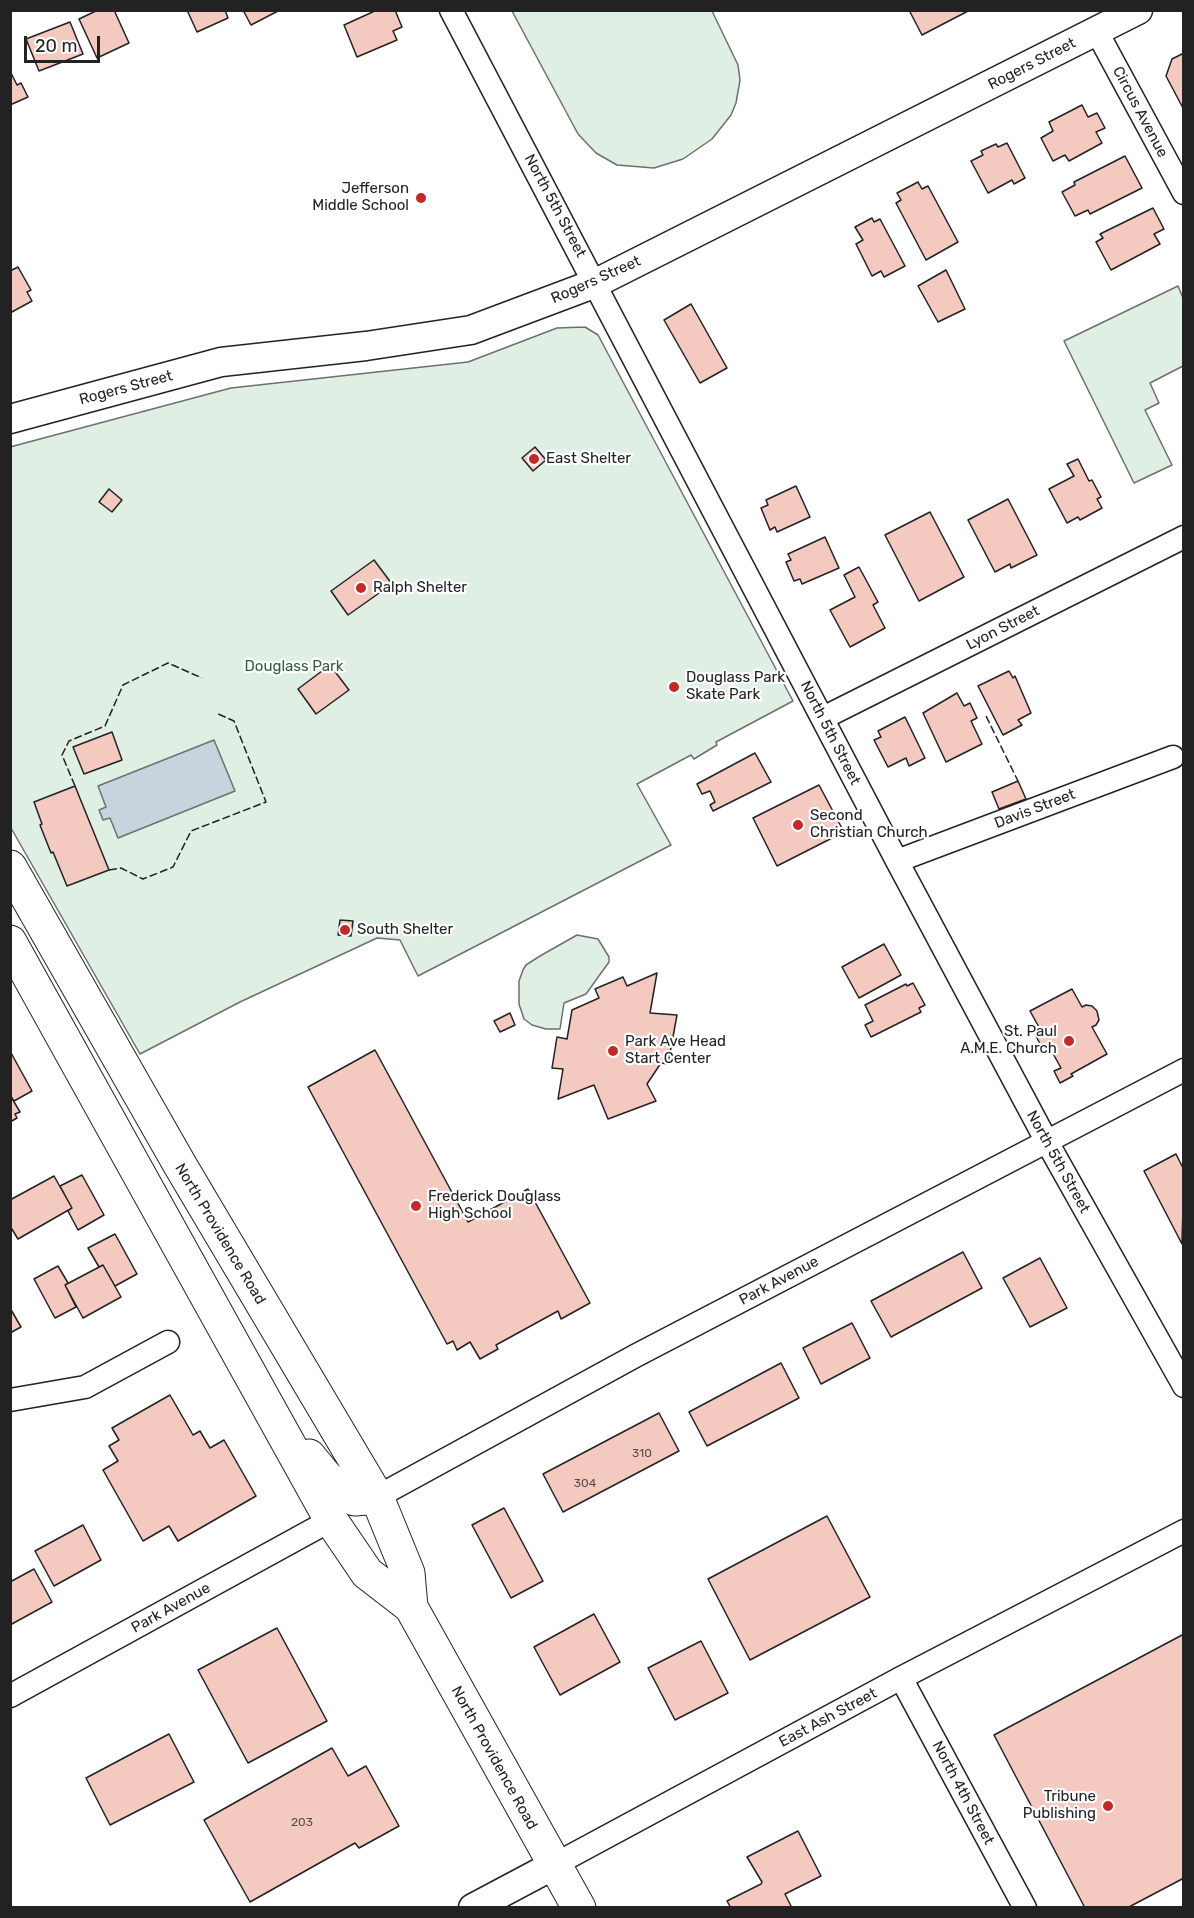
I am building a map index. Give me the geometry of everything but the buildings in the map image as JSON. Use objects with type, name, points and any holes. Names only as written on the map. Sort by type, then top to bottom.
[{"type":"main road","name":"North Providence Road","points":[[10,867],[180,1165],[377,1497],[408,1573],[411,1607]]},
{"type":"main road","name":"North Providence Road","points":[[10,942],[331,1520],[367,1573],[411,1607],[579,1908]]},
{"type":"main road","points":[[268,1406],[327,1478],[355,1499],[377,1497]]},
{"type":"main road","points":[[331,1520],[377,1541],[408,1573]]},
{"type":"street","name":"North 5th Street","points":[[451,10],[897,861],[1047,1142],[1184,1386]]},
{"type":"street","name":"Rogers Street","points":[[10,419],[221,362],[366,346],[471,330],[596,284],[1138,10]]},
{"type":"street","name":"Circus Avenue","points":[[1096,32],[1184,193]]},
{"type":"street","name":"Lyon Street","points":[[823,718],[1184,537]]},
{"type":"street","name":"Davis Street","points":[[897,861],[1173,757]]},
{"type":"street","name":"Park Avenue","points":[[377,1497],[637,1355],[1184,1070]]},
{"type":"street","points":[[10,1400],[85,1387],[168,1342]]},
{"type":"street","name":"Park Avenue","points":[[10,1696],[331,1520]]},
{"type":"street","name":"East Ash Street","points":[[473,1908],[901,1678],[1184,1531]]},
{"type":"street","name":"North 4th Street","points":[[901,1678],[1025,1908]]},
{"type":"green space","points":[[512,11],[712,11],[738,65],[740,80],[736,103],[731,115],[712,139],[683,159],[654,168],[617,165],[596,153],[578,134]]},
{"type":"green space","points":[[1178,286],[1183,298],[1183,366],[1150,383],[1159,403],[1145,410],[1172,465],[1134,483],[1064,341]]},
{"type":"green space","name":"Douglass Park","points":[[585,327],[598,335],[793,701],[716,742],[717,745],[694,759],[691,755],[637,784],[671,845],[418,976],[400,940],[377,938],[240,1002],[140,1054],[11,828],[10,447],[231,388],[468,362],[557,328]]},
{"type":"green space","points":[[577,935],[598,939],[609,957],[609,962],[586,994],[564,1003],[560,1029],[546,1029],[532,1025],[524,1019],[519,1004],[519,981],[523,970],[526,965]]},
{"type":"shaded area","points":[[214,740],[235,791],[118,838],[110,818],[103,820],[99,810],[106,807],[98,786]]},
{"type":"fence","points":[[75,786],[62,755],[69,741],[105,726],[123,685],[168,663],[202,678]]},
{"type":"fence","points":[[109,870],[121,868],[143,879],[173,867],[191,831],[266,802],[234,721],[216,713]]},
{"type":"fence","points":[[986,716],[1018,781]]},
{"type":"place","name":"Jefferson Middle School","points":[[421,198]]},
{"type":"place","name":"East Shelter","points":[[534,459]]},
{"type":"place","name":"Ralph Shelter","points":[[361,588]]},
{"type":"place","name":"Douglass Park Skate Park","points":[[674,687]]},
{"type":"place","name":"Second Christian Church","points":[[798,825]]},
{"type":"place","name":"South Shelter","points":[[345,930]]},
{"type":"place","name":"St. Paul A.M.E. Church","points":[[1069,1041]]},
{"type":"place","name":"Park Ave Head Start Center","points":[[613,1051]]},
{"type":"place","name":"Frederick Douglass High School","points":[[416,1206]]},
{"type":"place","name":"Tribune Publishing","points":[[1108,1806]]}]
